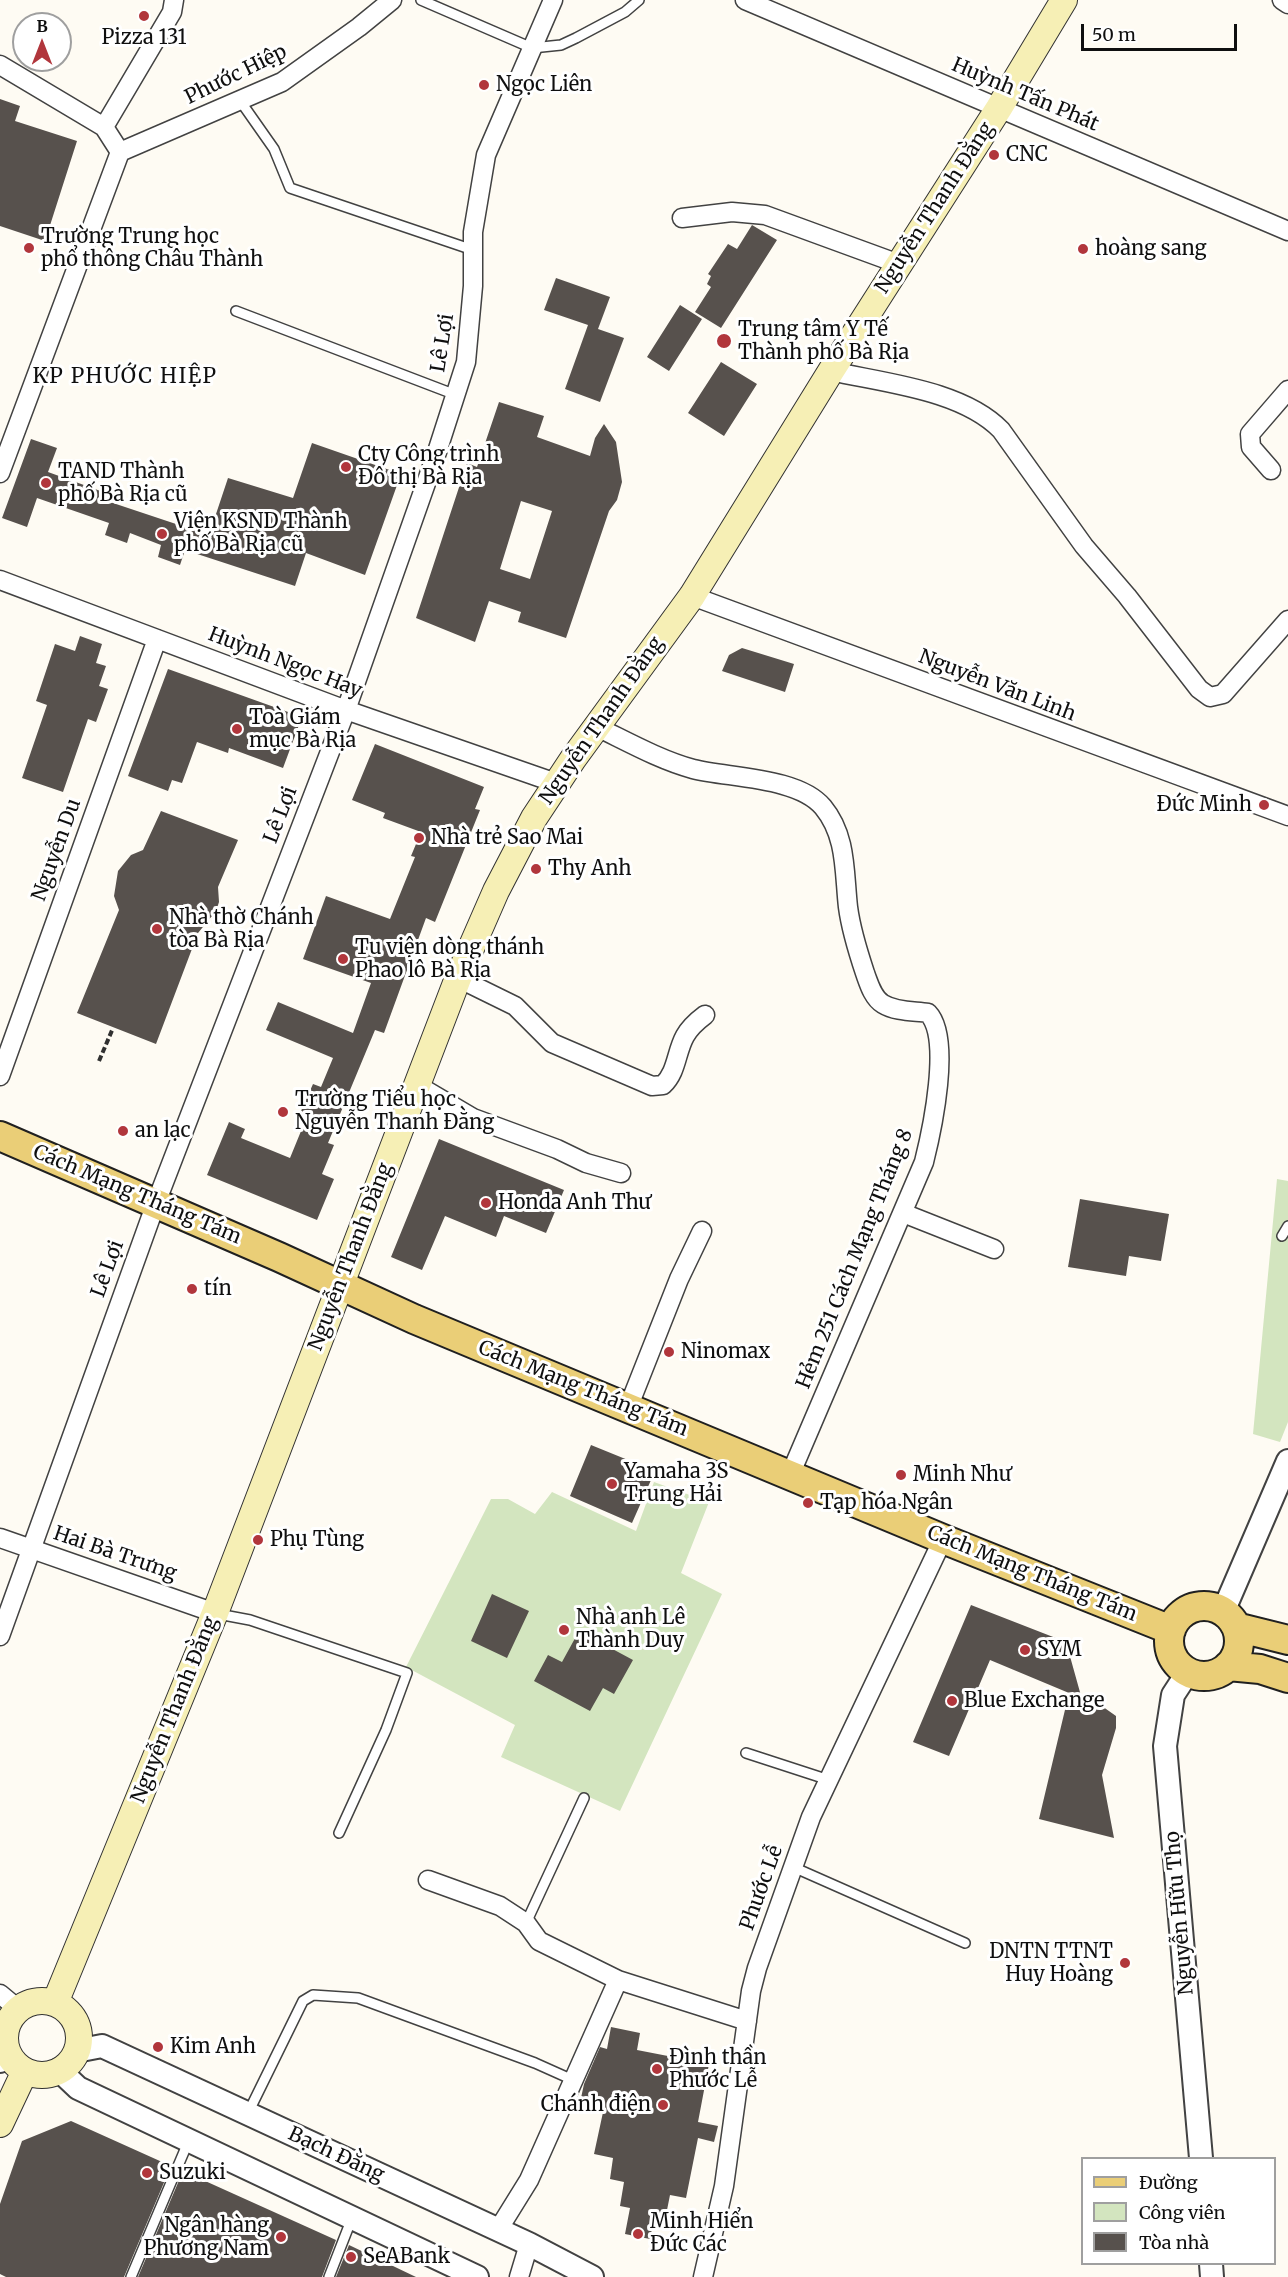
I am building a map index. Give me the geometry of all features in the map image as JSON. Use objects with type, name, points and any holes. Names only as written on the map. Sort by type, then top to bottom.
[{"type":"main road","name":"Nguyễn Thanh Đằng","points":[[54,2003],[215,1614],[458,978],[496,891],[534,818],[556,783],[692,596],[831,371],[999,108],[1064,0]]},
{"type":"main road","name":"Cách Mạng Tháng Tám","points":[[0,1136],[340,1286],[628,1408],[943,1539],[1171,1630]]},
{"type":"main road","points":[[1229,1619],[1239,1648],[1228,1666],[1209,1676],[1188,1672],[1172,1654],[1169,1646],[1171,1630],[1175,1622],[1188,1610],[1206,1607],[1229,1619],[1288,1640]]},
{"type":"main road","points":[[1228,1666],[1260,1669],[1288,1678]]},
{"type":"main road","points":[[0,2124],[12,2063],[5,2037],[9,2002],[54,2003],[67,2010],[76,2022],[79,2037],[76,2052],[70,2062],[59,2070],[42,2075],[12,2063]]},
{"type":"street","points":[[104,127],[172,12],[174,0]]},
{"type":"street","name":"Phước Hiệp","points":[[120,152],[241,102],[282,82],[359,27],[392,0]]},
{"type":"street","name":"Lê Lợi","points":[[0,1636],[156,1203],[346,710],[456,395],[466,362],[473,232],[486,154],[553,0]]},
{"type":"street","name":"Huỳnh Tấn Phát","points":[[745,0],[1288,231]]},
{"type":"street","points":[[1282,0],[1288,4]]},
{"type":"street","points":[[0,65],[104,127],[120,152],[0,472]]},
{"type":"street","points":[[682,218],[732,212],[765,215],[899,264]]},
{"type":"street","points":[[831,371],[955,400],[987,415],[1001,430],[1084,546],[1127,596],[1199,689],[1210,698],[1223,694],[1288,620]]},
{"type":"street","points":[[1271,470],[1251,447],[1250,434],[1288,390]]},
{"type":"street","name":"Huỳnh Ngọc Hay","points":[[0,580],[346,710],[556,783]]},
{"type":"street","name":"Nguyễn Văn Linh","points":[[692,596],[1288,816]]},
{"type":"street","name":"Nguyễn Du","points":[[0,1076],[157,639]]},
{"type":"street","name":"Hẻm 251 Cách Mạng Tháng 8","points":[[597,727],[669,761],[694,769],[776,784],[808,794],[822,806],[835,826],[844,852],[853,934],[875,997],[884,1005],[897,1010],[928,1013],[934,1020],[939,1073],[933,1128],[924,1162],[790,1475]]},
{"type":"street","points":[[458,978],[515,1006],[552,1043],[652,1086],[663,1085],[670,1078],[684,1038],[692,1026],[705,1015]]},
{"type":"street","points":[[417,1085],[473,1118],[557,1149],[586,1163],[621,1173]]},
{"type":"street","points":[[903,1213],[994,1249]]},
{"type":"street","points":[[628,1408],[679,1279],[702,1231]]},
{"type":"street","points":[[1229,1619],[1288,1461]]},
{"type":"street","name":"Hai Bà Trưng","points":[[0,1538],[215,1614]]},
{"type":"street","name":"Phước Lễ","points":[[703,2277],[724,2186],[747,2021],[757,1968],[793,1867],[829,1780],[943,1539]]},
{"type":"street","name":"Nguyễn Hữu Thọ","points":[[1188,1672],[1173,1695],[1165,1746],[1201,2157]]},
{"type":"street","points":[[428,1880],[500,1906],[526,1923],[539,1941],[618,1980],[747,2021]]},
{"type":"street","points":[[498,2230],[529,2180],[618,1980]]},
{"type":"street","name":"Bạch Đằng","points":[[76,2052],[102,2046],[529,2244],[564,2271],[592,2277]]},
{"type":"street","points":[[59,2070],[78,2088],[477,2277]]},
{"type":"street","points":[[519,2277],[529,2244]]},
{"type":"lane","points":[[421,0],[532,48],[561,45],[625,12],[639,0]]},
{"type":"lane","points":[[241,102],[274,149],[290,188],[473,250]]},
{"type":"lane","points":[[236,311],[456,395]]},
{"type":"lane","points":[[1282,1236],[1288,1226]]},
{"type":"lane","points":[[215,1614],[250,1620],[407,1672],[386,1730],[339,1833]]},
{"type":"lane","points":[[746,1753],[829,1780]]},
{"type":"lane","points":[[526,1923],[584,1798]]},
{"type":"lane","points":[[793,1867],[965,1943]]},
{"type":"lane","points":[[248,2114],[303,2001],[313,1995],[358,1998],[535,2063],[573,2080]]},
{"type":"lane","points":[[131,2277],[189,2140]]},
{"type":"lane","points":[[329,2277],[352,2218]]},
{"type":"path","points":[[99,1061],[113,1028]]},
{"type":"green space","points":[[1277,1179],[1288,1181],[1288,1422],[1280,1442],[1253,1434]]},
{"type":"green space","name":"Nhà anh Lê Thành Duy","points":[[654,1482],[709,1502],[681,1573],[722,1594],[620,1811],[501,1757],[515,1725],[406,1667],[491,1499],[508,1499],[535,1514],[552,1492],[636,1531]]},
{"type":"building","points":[[0,99],[20,106],[15,121],[77,141],[45,241],[0,226]]},
{"type":"building","points":[[752,225],[777,240],[721,328],[695,312],[711,287],[707,284],[711,276],[708,274],[728,244],[737,249]]},
{"type":"building","points":[[556,278],[610,297],[598,329],[624,338],[600,402],[565,389],[588,325],[544,310]]},
{"type":"building","points":[[680,305],[702,319],[669,371],[647,357]]},
{"type":"building","points":[[721,362],[757,384],[724,436],[688,413]]},
{"type":"building","points":[[499,402],[544,416],[537,437],[590,456],[595,438],[604,424],[616,442],[622,482],[617,500],[609,511],[566,638],[518,622],[521,612],[489,601],[475,642],[416,618],[467,463],[477,467]],"holes":[[[521,501],[552,511],[530,579],[500,569]]]},
{"type":"building","points":[[31,439],[57,448],[48,472],[106,493],[104,500],[209,535],[228,478],[293,498],[312,443],[401,474],[365,575],[306,553],[295,586],[185,550],[180,565],[158,557],[161,545],[130,533],[127,543],[105,535],[109,523],[37,498],[27,527],[2,518]]},
{"type":"building","points":[[80,636],[102,644],[96,663],[106,666],[99,686],[108,689],[96,722],[88,719],[63,792],[22,778],[47,705],[36,701],[55,644],[75,651]]},
{"type":"building","points":[[742,648],[794,664],[785,692],[722,671],[729,655]]},
{"type":"building","name":"Toà Giám mục Bà Rịa","points":[[168,669],[302,717],[283,768],[229,748],[228,753],[197,742],[182,783],[172,780],[168,791],[128,776]]},
{"type":"building","points":[[375,744],[484,787],[475,809],[480,810],[435,922],[426,918],[384,1033],[375,1030],[328,1143],[334,1145],[322,1174],[334,1179],[317,1220],[207,1175],[229,1122],[245,1129],[241,1138],[290,1158],[308,1114],[301,1111],[313,1084],[321,1087],[333,1058],[266,1030],[278,1002],[353,1033],[371,983],[303,959],[326,896],[390,919],[415,857],[411,856],[421,832],[383,818],[385,813],[352,800]]},
{"type":"building","name":"Nhà thờ Chánh tòa Bà Rịa","points":[[161,811],[238,840],[218,887],[219,902],[216,911],[198,933],[156,1044],[77,1013],[119,910],[114,896],[118,871],[131,855],[143,850]]},
{"type":"building","name":"Honda Anh Thư","points":[[439,1139],[564,1190],[546,1233],[504,1216],[496,1237],[445,1216],[422,1270],[391,1257]]},
{"type":"building","points":[[1080,1199],[1169,1214],[1161,1261],[1129,1256],[1126,1276],[1068,1267]]},
{"type":"building","name":"Yamaha 3S Trung Hải","points":[[591,1445],[655,1471],[632,1523],[570,1496]]},
{"type":"building","points":[[492,1594],[529,1611],[507,1658],[471,1641]]},
{"type":"building","points":[[971,1605],[1066,1642],[1083,1703],[1099,1704],[1116,1716],[1116,1728],[1102,1775],[1114,1838],[1039,1819],[1069,1693],[990,1660],[949,1756],[913,1742]]},
{"type":"building","points":[[579,1631],[633,1660],[614,1694],[603,1688],[590,1711],[534,1681],[548,1655],[562,1662]]},
{"type":"building","points":[[611,2027],[640,2033],[637,2050],[709,2064],[698,2122],[718,2126],[714,2142],[698,2138],[686,2198],[670,2195],[666,2215],[655,2213],[650,2239],[625,2234],[630,2208],[620,2206],[624,2182],[610,2179],[613,2158],[594,2154],[605,2103],[581,2098],[584,2084],[600,2047],[607,2049]]},
{"type":"building","points":[[71,2121],[171,2166],[124,2277],[6,2277],[0,2274],[0,2204],[22,2141]]},
{"type":"building","points":[[183,2171],[336,2240],[322,2277],[138,2277]]},
{"type":"building","points":[[349,2245],[416,2277],[336,2277]]},
{"type":"place","name":"Pizza 131","points":[[144,16]]},
{"type":"place","name":"Ngọc Liên","points":[[484,85]]},
{"type":"place","name":"CNC","points":[[994,155]]},
{"type":"place","name":"Trường Trung học phổ thông Châu Thành","points":[[29,248]]},
{"type":"place","name":"hoàng sang","points":[[1083,249]]},
{"type":"place","name":"Trung tâm Y Tế Thành phố Bà Rịa","points":[[724,341]]},
{"type":"place","name":"Cty Công trình Đô thị Bà Rịa","points":[[346,467]]},
{"type":"place","name":"TAND Thành phố Bà Rịa cũ","points":[[46,483]]},
{"type":"place","name":"Viện KSND Thành phố Bà Rịa cũ","points":[[162,534]]},
{"type":"place","name":"Toà Giám mục Bà Rịa","points":[[237,729]]},
{"type":"place","name":"Đức Minh","points":[[1264,805]]},
{"type":"place","name":"Nhà trẻ Sao Mai","points":[[419,838]]},
{"type":"place","name":"Thy Anh","points":[[536,869]]},
{"type":"place","name":"Nhà thờ Chánh tòa Bà Rịa","points":[[157,929]]},
{"type":"place","name":"Tu viện dòng thánh Phao lô Bà Rịa","points":[[343,959]]},
{"type":"place","name":"Trường Tiểu học Nguyễn Thanh Đằng","points":[[283,1112]]},
{"type":"place","name":"an lạc","points":[[123,1131]]},
{"type":"place","name":"Honda Anh Thư","points":[[486,1203]]},
{"type":"place","name":"tín","points":[[192,1289]]},
{"type":"place","name":"Ninomax","points":[[669,1352]]},
{"type":"place","name":"Minh Như","points":[[901,1475]]},
{"type":"place","name":"Yamaha 3S Trung Hải","points":[[612,1484]]},
{"type":"place","name":"Tạp hóa Ngân","points":[[808,1503]]},
{"type":"place","name":"Phụ Tùng","points":[[258,1540]]},
{"type":"place","name":"Nhà anh Lê Thành Duy","points":[[564,1630]]},
{"type":"place","name":"SYM","points":[[1025,1650]]},
{"type":"place","name":"Blue Exchange","points":[[952,1701]]},
{"type":"place","name":"DNTN TTNT Huy Hoàng","points":[[1125,1963]]},
{"type":"place","name":"Kim Anh","points":[[158,2047]]},
{"type":"place","name":"Đình thần Phước Lễ","points":[[657,2069]]},
{"type":"place","name":"Chánh điện","points":[[663,2105]]},
{"type":"place","name":"Suzuki","points":[[147,2173]]},
{"type":"place","name":"Minh Hiển Đức Các","points":[[638,2234]]},
{"type":"place","name":"Ngân hàng Phương Nam","points":[[281,2237]]},
{"type":"place","name":"SeABank","points":[[351,2257]]},
{"type":"district","name":"KP PHƯỚC HIỆP","points":[[125,377]]}]
